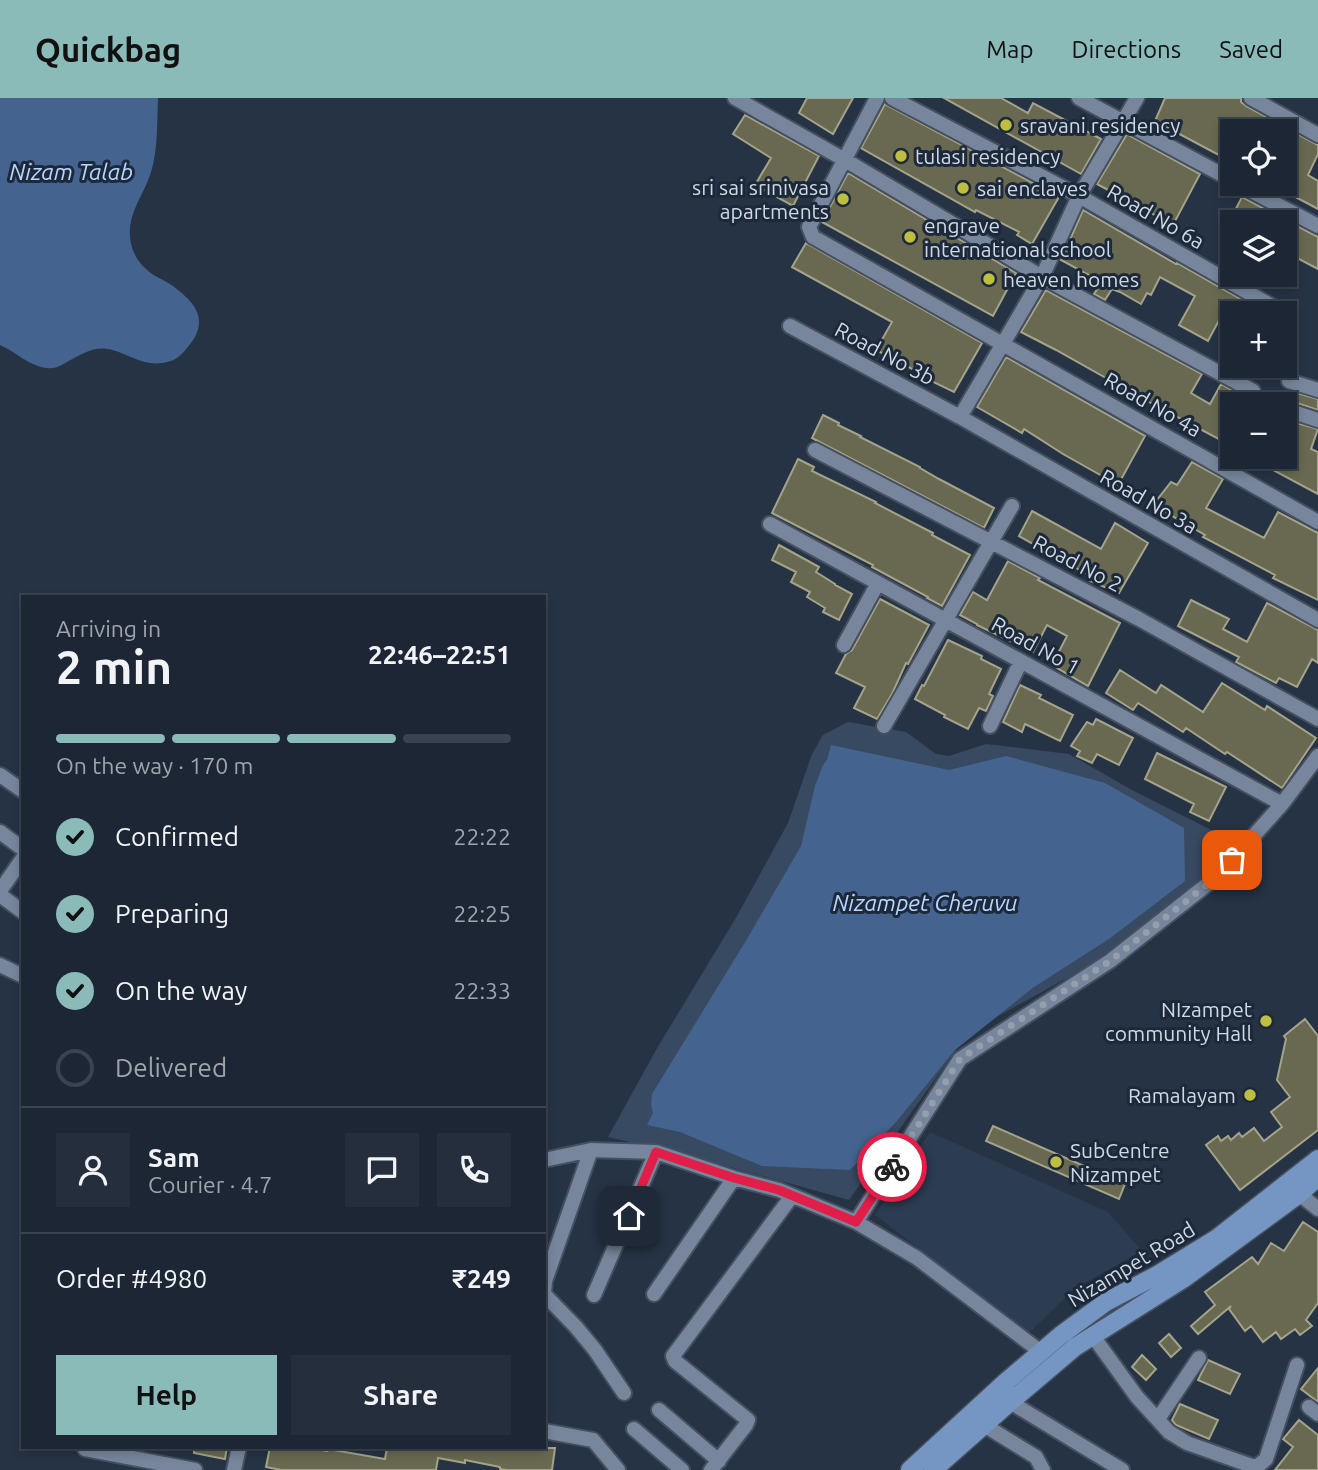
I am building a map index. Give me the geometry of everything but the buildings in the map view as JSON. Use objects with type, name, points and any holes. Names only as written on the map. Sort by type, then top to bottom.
[{"type":"main road","name":"Nizampet Road","points":[[910,1470],[1061,1335],[1095,1310],[1216,1239],[1318,1159]]},
{"type":"main road","name":"Nizampet Road","points":[[933,1470],[1075,1347],[1183,1279],[1300,1194],[1318,1177]]},
{"type":"main road","points":[[1124,1293],[1133,1310]]},
{"type":"street","points":[[734,98],[845,160],[1042,277],[1253,391]]},
{"type":"street","points":[[845,160],[877,98]]},
{"type":"street","name":"Road No 6a","points":[[892,98],[1079,196],[1263,301]]},
{"type":"street","points":[[1079,98],[1220,174]]},
{"type":"street","points":[[960,417],[1042,277],[1079,196],[1137,98]]},
{"type":"street","points":[[1251,98],[1318,135]]},
{"type":"street","name":"Road No 4a","points":[[845,160],[809,227],[813,237],[1318,522]]},
{"type":"street","points":[[1261,196],[1318,226]]},
{"type":"street","name":"Road No 3b","points":[[790,326],[960,417]]},
{"type":"street","points":[[1289,381],[1318,390]]},
{"type":"street","points":[[1297,413],[1318,420]]},
{"type":"street","name":"Road No 3a","points":[[960,417],[1318,621]]},
{"type":"street","name":"Road No 2","points":[[815,450],[1139,620],[1318,719]]},
{"type":"street","points":[[884,726],[1012,506]]},
{"type":"street","name":"Road No 1","points":[[769,524],[1282,803]]},
{"type":"street","points":[[844,645],[878,583]]},
{"type":"street","points":[[990,726],[1021,661]]},
{"type":"street","points":[[856,1222],[960,1059],[1110,961],[1218,876],[1282,803],[1318,756]]},
{"type":"street","points":[[0,775],[21,790]]},
{"type":"street","points":[[0,832],[21,848]]},
{"type":"street","points":[[21,861],[0,893],[21,910]]},
{"type":"street","points":[[0,965],[21,975]]},
{"type":"street","points":[[546,1160],[591,1150],[656,1152],[779,1190],[856,1222],[917,1258],[1041,1352]]},
{"type":"street","points":[[546,1278],[591,1150]]},
{"type":"street","points":[[594,1295],[656,1152]]},
{"type":"street","points":[[654,1294],[734,1178]]},
{"type":"street","points":[[1300,1194],[1318,1209]]},
{"type":"street","points":[[659,1410],[715,1465],[746,1425],[746,1417],[673,1356],[792,1196]]},
{"type":"street","points":[[546,1296],[595,1349],[624,1393]]},
{"type":"street","points":[[1093,1336],[1137,1397],[1169,1432],[1186,1443],[1252,1466],[1258,1466],[1266,1459],[1297,1365]]},
{"type":"street","points":[[1158,1419],[1199,1358]]},
{"type":"street","points":[[1010,1402],[1122,1470]]},
{"type":"street","points":[[984,1425],[1036,1457],[1043,1470]]},
{"type":"street","points":[[634,1429],[682,1470]]},
{"type":"street","points":[[546,1431],[593,1440],[618,1470]]},
{"type":"street","points":[[85,1449],[142,1465],[195,1470]]},
{"type":"street","points":[[234,1470],[239,1449]]},
{"type":"shaded area","name":"Nizampet Cheruvu","points":[[848,722],[906,732],[936,754],[949,756],[986,744],[1069,754],[1132,790],[1229,839],[1198,885],[1112,953],[991,1020],[958,1047],[849,1200],[687,1155],[608,1137],[788,823],[812,754],[823,735]]},
{"type":"shaded area","points":[[930,1132],[1108,1212],[1142,1251],[1074,1289],[1029,1333],[875,1215]]},
{"type":"water","name":"Nizam Talab","points":[[0,98],[158,98],[153,164],[131,220],[130,237],[133,251],[143,266],[181,292],[197,311],[199,326],[196,334],[178,357],[167,362],[151,363],[109,349],[95,349],[57,367],[47,368],[28,362],[0,345]]},
{"type":"water","name":"Nizampet Cheruvu","points":[[831,745],[949,770],[1006,756],[1105,783],[1184,828],[1185,881],[1109,939],[1034,987],[955,1050],[896,1122],[850,1170],[762,1166],[680,1132],[647,1125],[653,1113],[652,1094],[801,846],[815,786]]},
{"type":"way so far","points":[[892,1167],[960,1059],[1110,961],[1218,876],[1232,860]]},
{"type":"place","name":"sravani residency","points":[[1006,125]]},
{"type":"place","name":"tulasi residency","points":[[901,156]]},
{"type":"place","name":"sai enclaves","points":[[963,188]]},
{"type":"place","name":"sri sai srinivasa apartments","points":[[843,199]]},
{"type":"place","name":"engrave international school","points":[[910,237]]},
{"type":"place","name":"heaven homes","points":[[989,279]]},
{"type":"place","name":"NIzampet community Hall","points":[[1266,1021]]},
{"type":"place","name":"Ramalayam","points":[[1250,1095]]},
{"type":"place","name":"SubCentre Nizampet","points":[[1056,1162]]},
{"type":"route","points":[[629,1216],[656,1152],[779,1190],[856,1222],[892,1167]]}]
